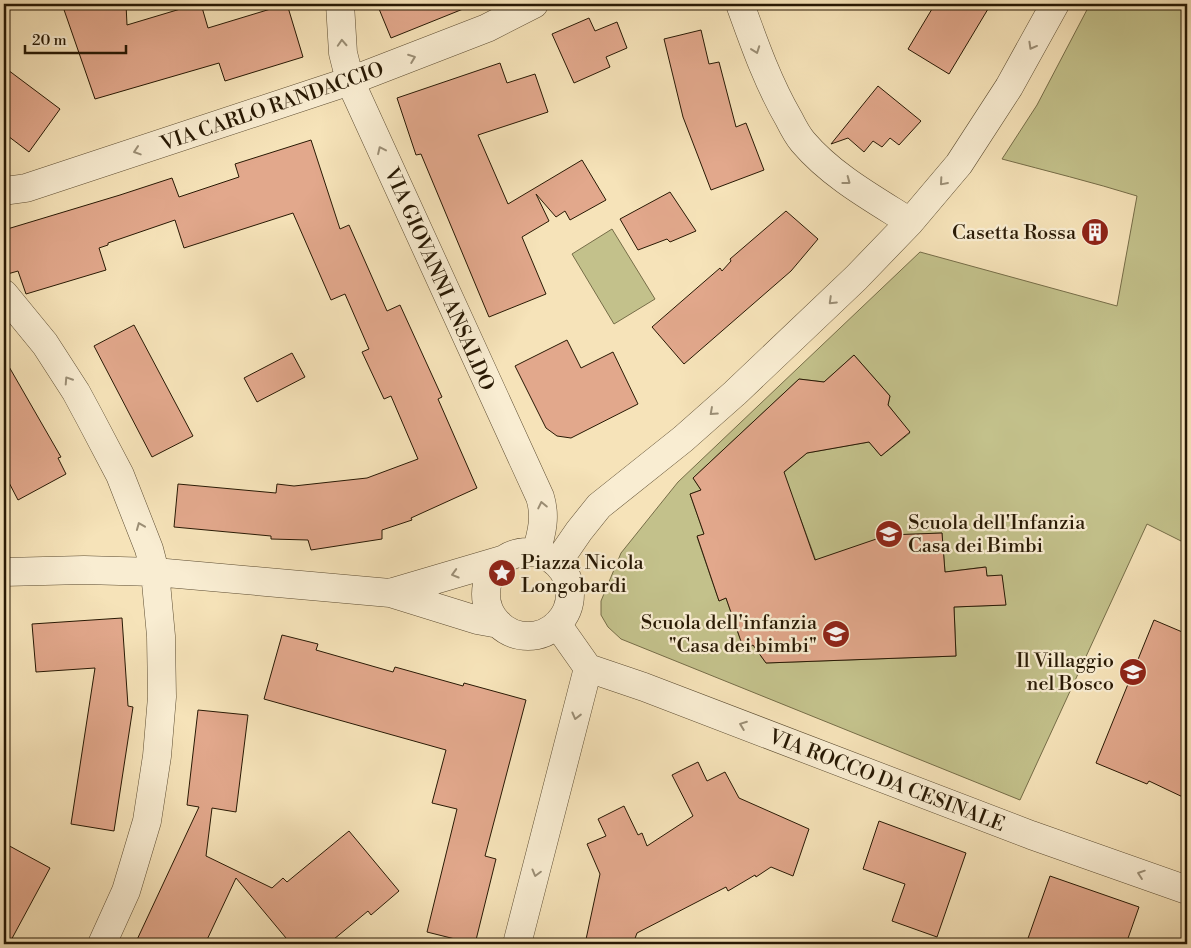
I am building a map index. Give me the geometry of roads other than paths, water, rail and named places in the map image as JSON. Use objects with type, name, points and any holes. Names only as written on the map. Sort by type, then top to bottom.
[{"type":"street","name":"VIA GIOVANNI ANSALDO","points":[[340,4],[343,53],[350,81],[540,496],[543,507],[542,534],[547,558]]},
{"type":"street","name":"VIA CARLO RANDACCIO","points":[[4,191],[26,188],[350,81],[487,28],[534,4]]},
{"type":"street","points":[[740,4],[761,63],[779,102],[802,141],[824,163],[910,222]]},
{"type":"street","points":[[547,558],[584,524],[599,506],[683,439],[735,392],[856,278],[910,222],[960,164],[1009,87],[1055,4]]},
{"type":"street","points":[[4,294],[45,344],[76,392],[120,475],[149,549],[155,572],[161,636],[162,697],[157,756],[147,821],[126,891],[102,944]]},
{"type":"street","points":[[390,592],[524,552],[547,558],[566,575],[570,588],[569,605],[565,614],[552,629],[542,634],[522,636],[513,633],[499,624],[490,613],[486,594],[487,583],[491,574],[502,560]]},
{"type":"street","points":[[4,572],[84,570],[155,572],[390,592],[476,620],[499,624]]},
{"type":"street","points":[[517,944],[588,668],[557,624]]},
{"type":"street","name":"VIA ROCCO DA CESINALE","points":[[588,668],[644,687],[1031,835],[1187,890]]},
{"type":"place","name":"Casetta Rossa","points":[[1095,232]]},
{"type":"place","name":"Scuola dell'Infanzia Casa dei Bimbi","points":[[889,534]]},
{"type":"place","name":"Piazza Nicola Longobardi","points":[[502,573]]},
{"type":"place","name":"Scuola dell'infanzia \"Casa dei bimbi\"","points":[[836,634]]},
{"type":"place","name":"Il Villaggio nel Bosco","points":[[1133,672]]}]
